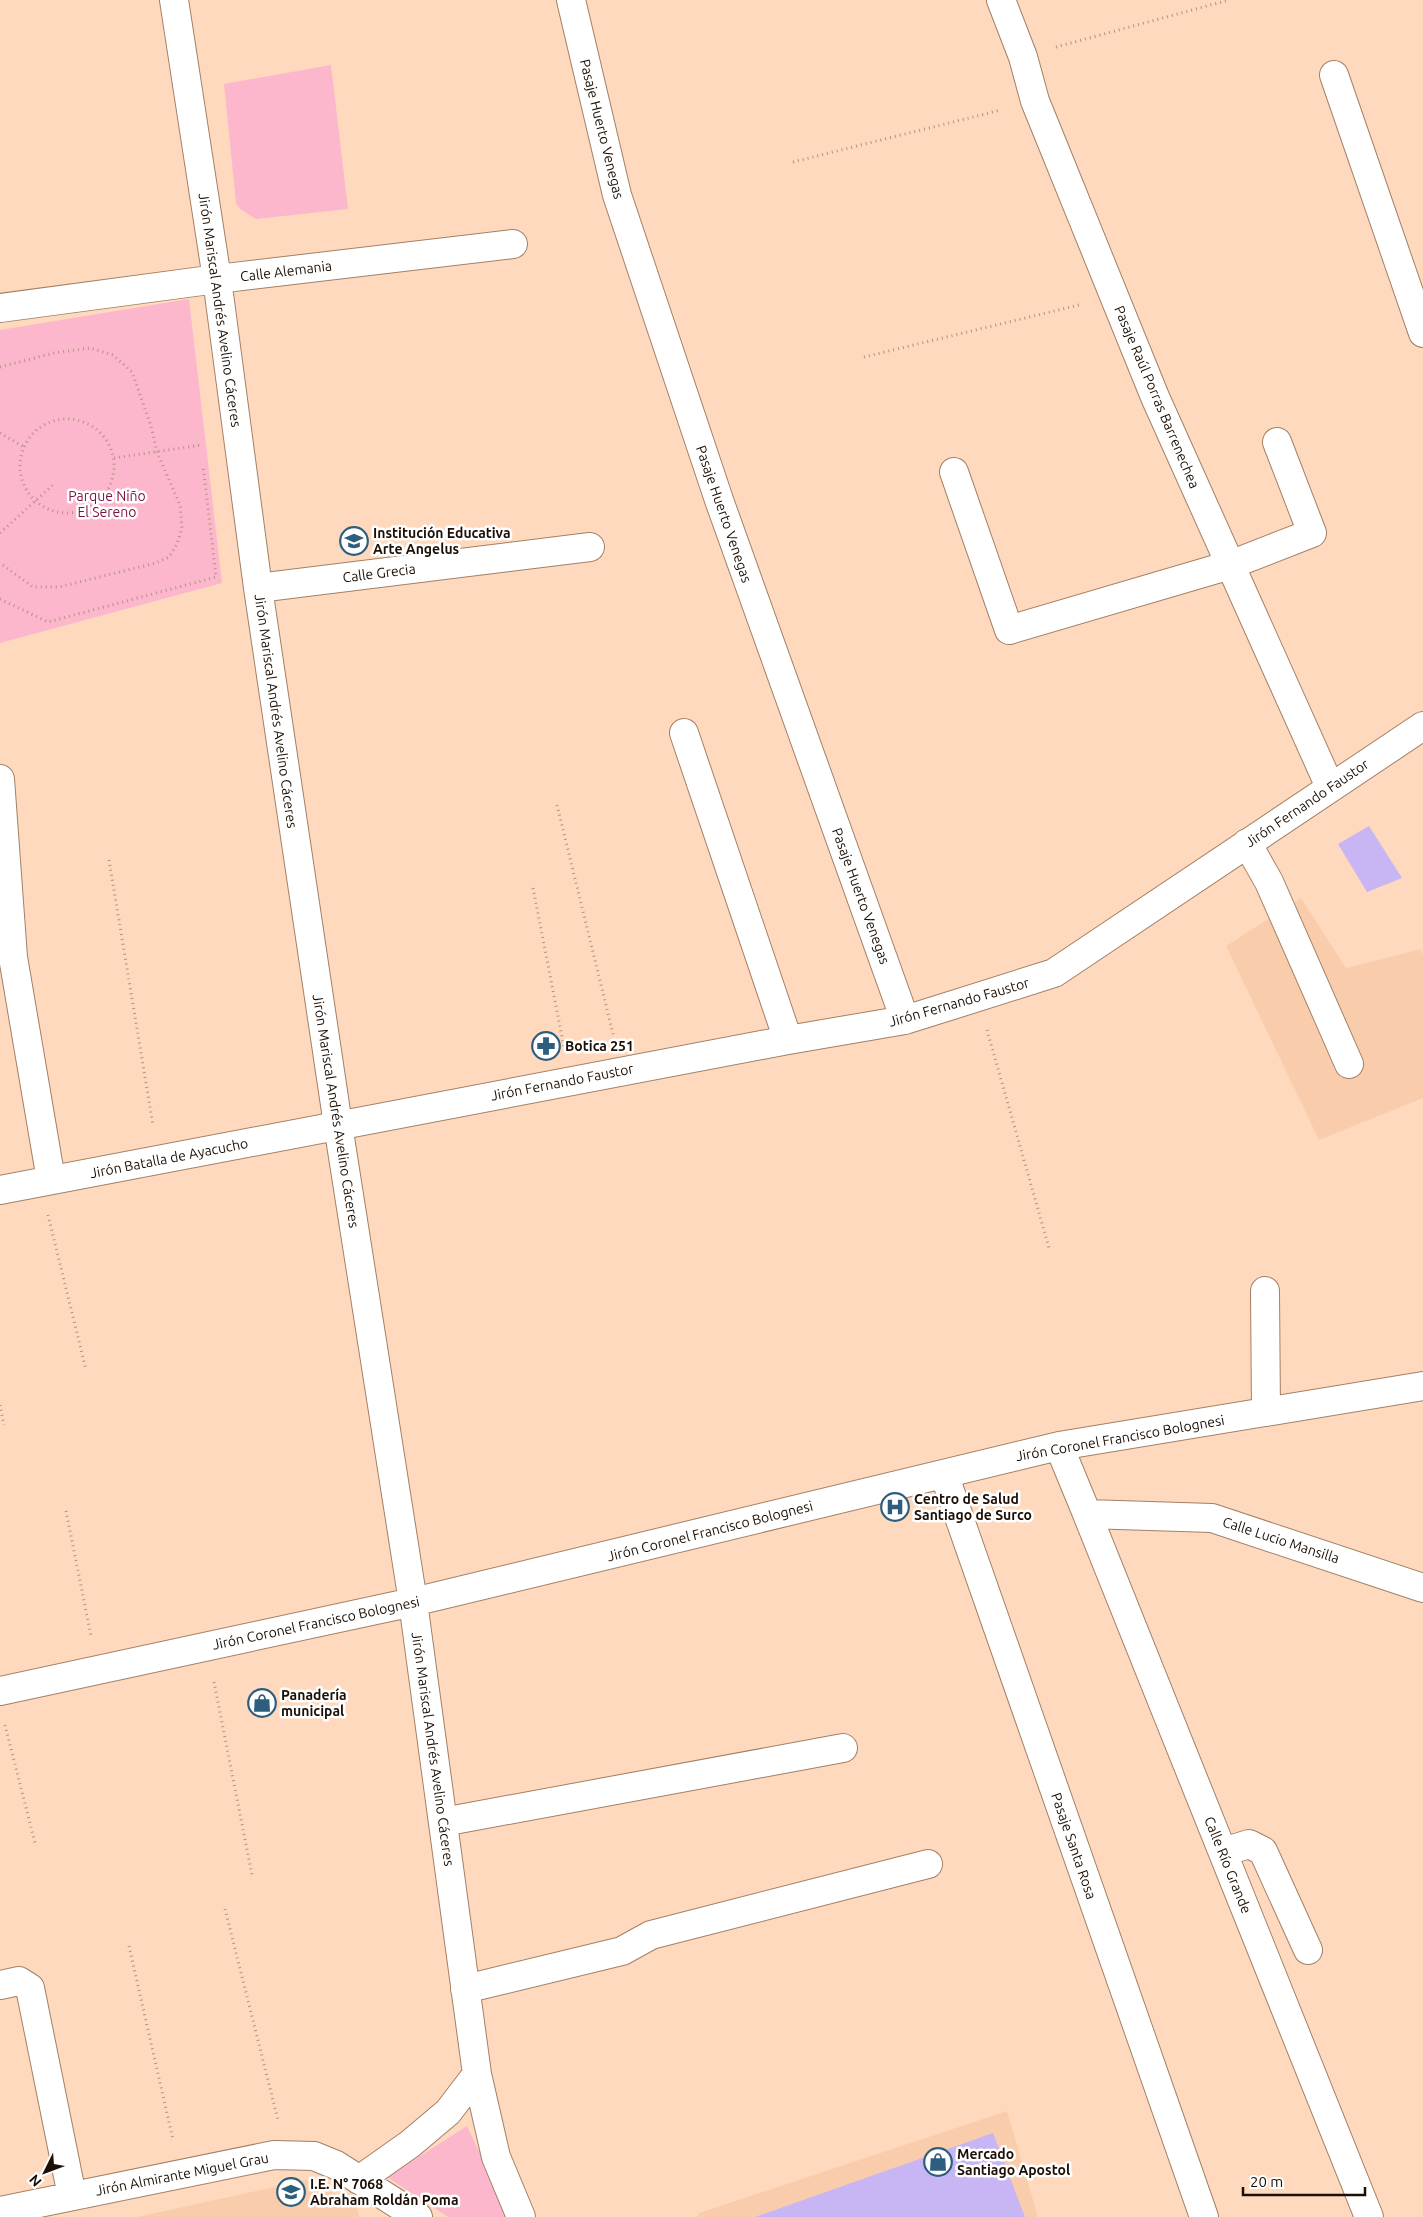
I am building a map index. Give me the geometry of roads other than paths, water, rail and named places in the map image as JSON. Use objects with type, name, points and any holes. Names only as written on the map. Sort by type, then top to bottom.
[{"type":"street","name":"Jirón Mariscal Andrés Avelino Cáceres","points":[[174,0],[217,279],[258,588],[338,1125],[414,1602],[477,2074],[496,2157],[521,2217]]},
{"type":"street","name":"Pasaje Huerto Venegas","points":[[571,0],[617,195],[719,500],[905,1020]]},
{"type":"street","name":"Pasaje Raúl Porras Barrenechea","points":[[1001,0],[1023,57],[1035,101],[1155,397],[1330,787]]},
{"type":"street","points":[[1334,75],[1423,333]]},
{"type":"street","name":"Calle Alemania","points":[[0,308],[217,279],[513,244]]},
{"type":"street","points":[[954,472],[1009,630],[1230,565],[1312,533],[1277,442]]},
{"type":"street","name":"Calle Grecia","points":[[258,588],[590,547]]},
{"type":"street","name":"Jirón Fernando Faustor","points":[[338,1125],[788,1040],[905,1020],[1054,973],[1423,726]]},
{"type":"street","points":[[684,733],[788,1040]]},
{"type":"street","points":[[0,779],[14,957],[45,1181]]},
{"type":"street","points":[[1247,843],[1269,882],[1349,1064]]},
{"type":"street","name":"Jirón Batalla de Ayacucho","points":[[0,1190],[338,1125]]},
{"type":"street","points":[[1265,1291],[1266,1412]]},
{"type":"street","name":"Jirón Coronel Francisco Bolognesi","points":[[0,1691],[414,1602],[1059,1446],[1423,1386]]},
{"type":"street","points":[[1059,1446],[1087,1514]]},
{"type":"street","name":"Pasaje Santa Rosa","points":[[944,1474],[1204,2217]]},
{"type":"street","name":"Calle Lucio Mansilla","points":[[1087,1514],[1212,1518],[1423,1588]]},
{"type":"street","name":"Calle Río Grande","points":[[1087,1514],[1369,2217]]},
{"type":"street","points":[[443,1822],[843,1748]]},
{"type":"street","points":[[1223,1852],[1249,1844],[1263,1852],[1308,1950]]},
{"type":"street","points":[[465,1989],[622,1951],[651,1935],[928,1864]]},
{"type":"street","points":[[0,1985],[19,1981],[30,1988],[72,2196]]},
{"type":"street","points":[[386,2217],[358,2180],[410,2144],[448,2112],[477,2074]]},
{"type":"street","name":"Jirón Almirante Miguel Grau","points":[[0,2211],[274,2155],[314,2156],[336,2165],[418,2217]]},
{"type":"place","name":"Institución Educativa Arte Angelus","points":[[354,541]]},
{"type":"place","name":"Botica 251","points":[[546,1046]]},
{"type":"place","name":"Centro de Salud Santiago de Surco","points":[[895,1507]]},
{"type":"place","name":"Panadería municipal","points":[[262,1703]]},
{"type":"place","name":"Mercado Santiago Apostol","points":[[938,2162]]},
{"type":"place","name":"I.E. N° 7068 Abraham Roldán Poma","points":[[291,2192]]},
{"type":"park label","name":"Parque Niño El Sereno","points":[[107,504]]}]
